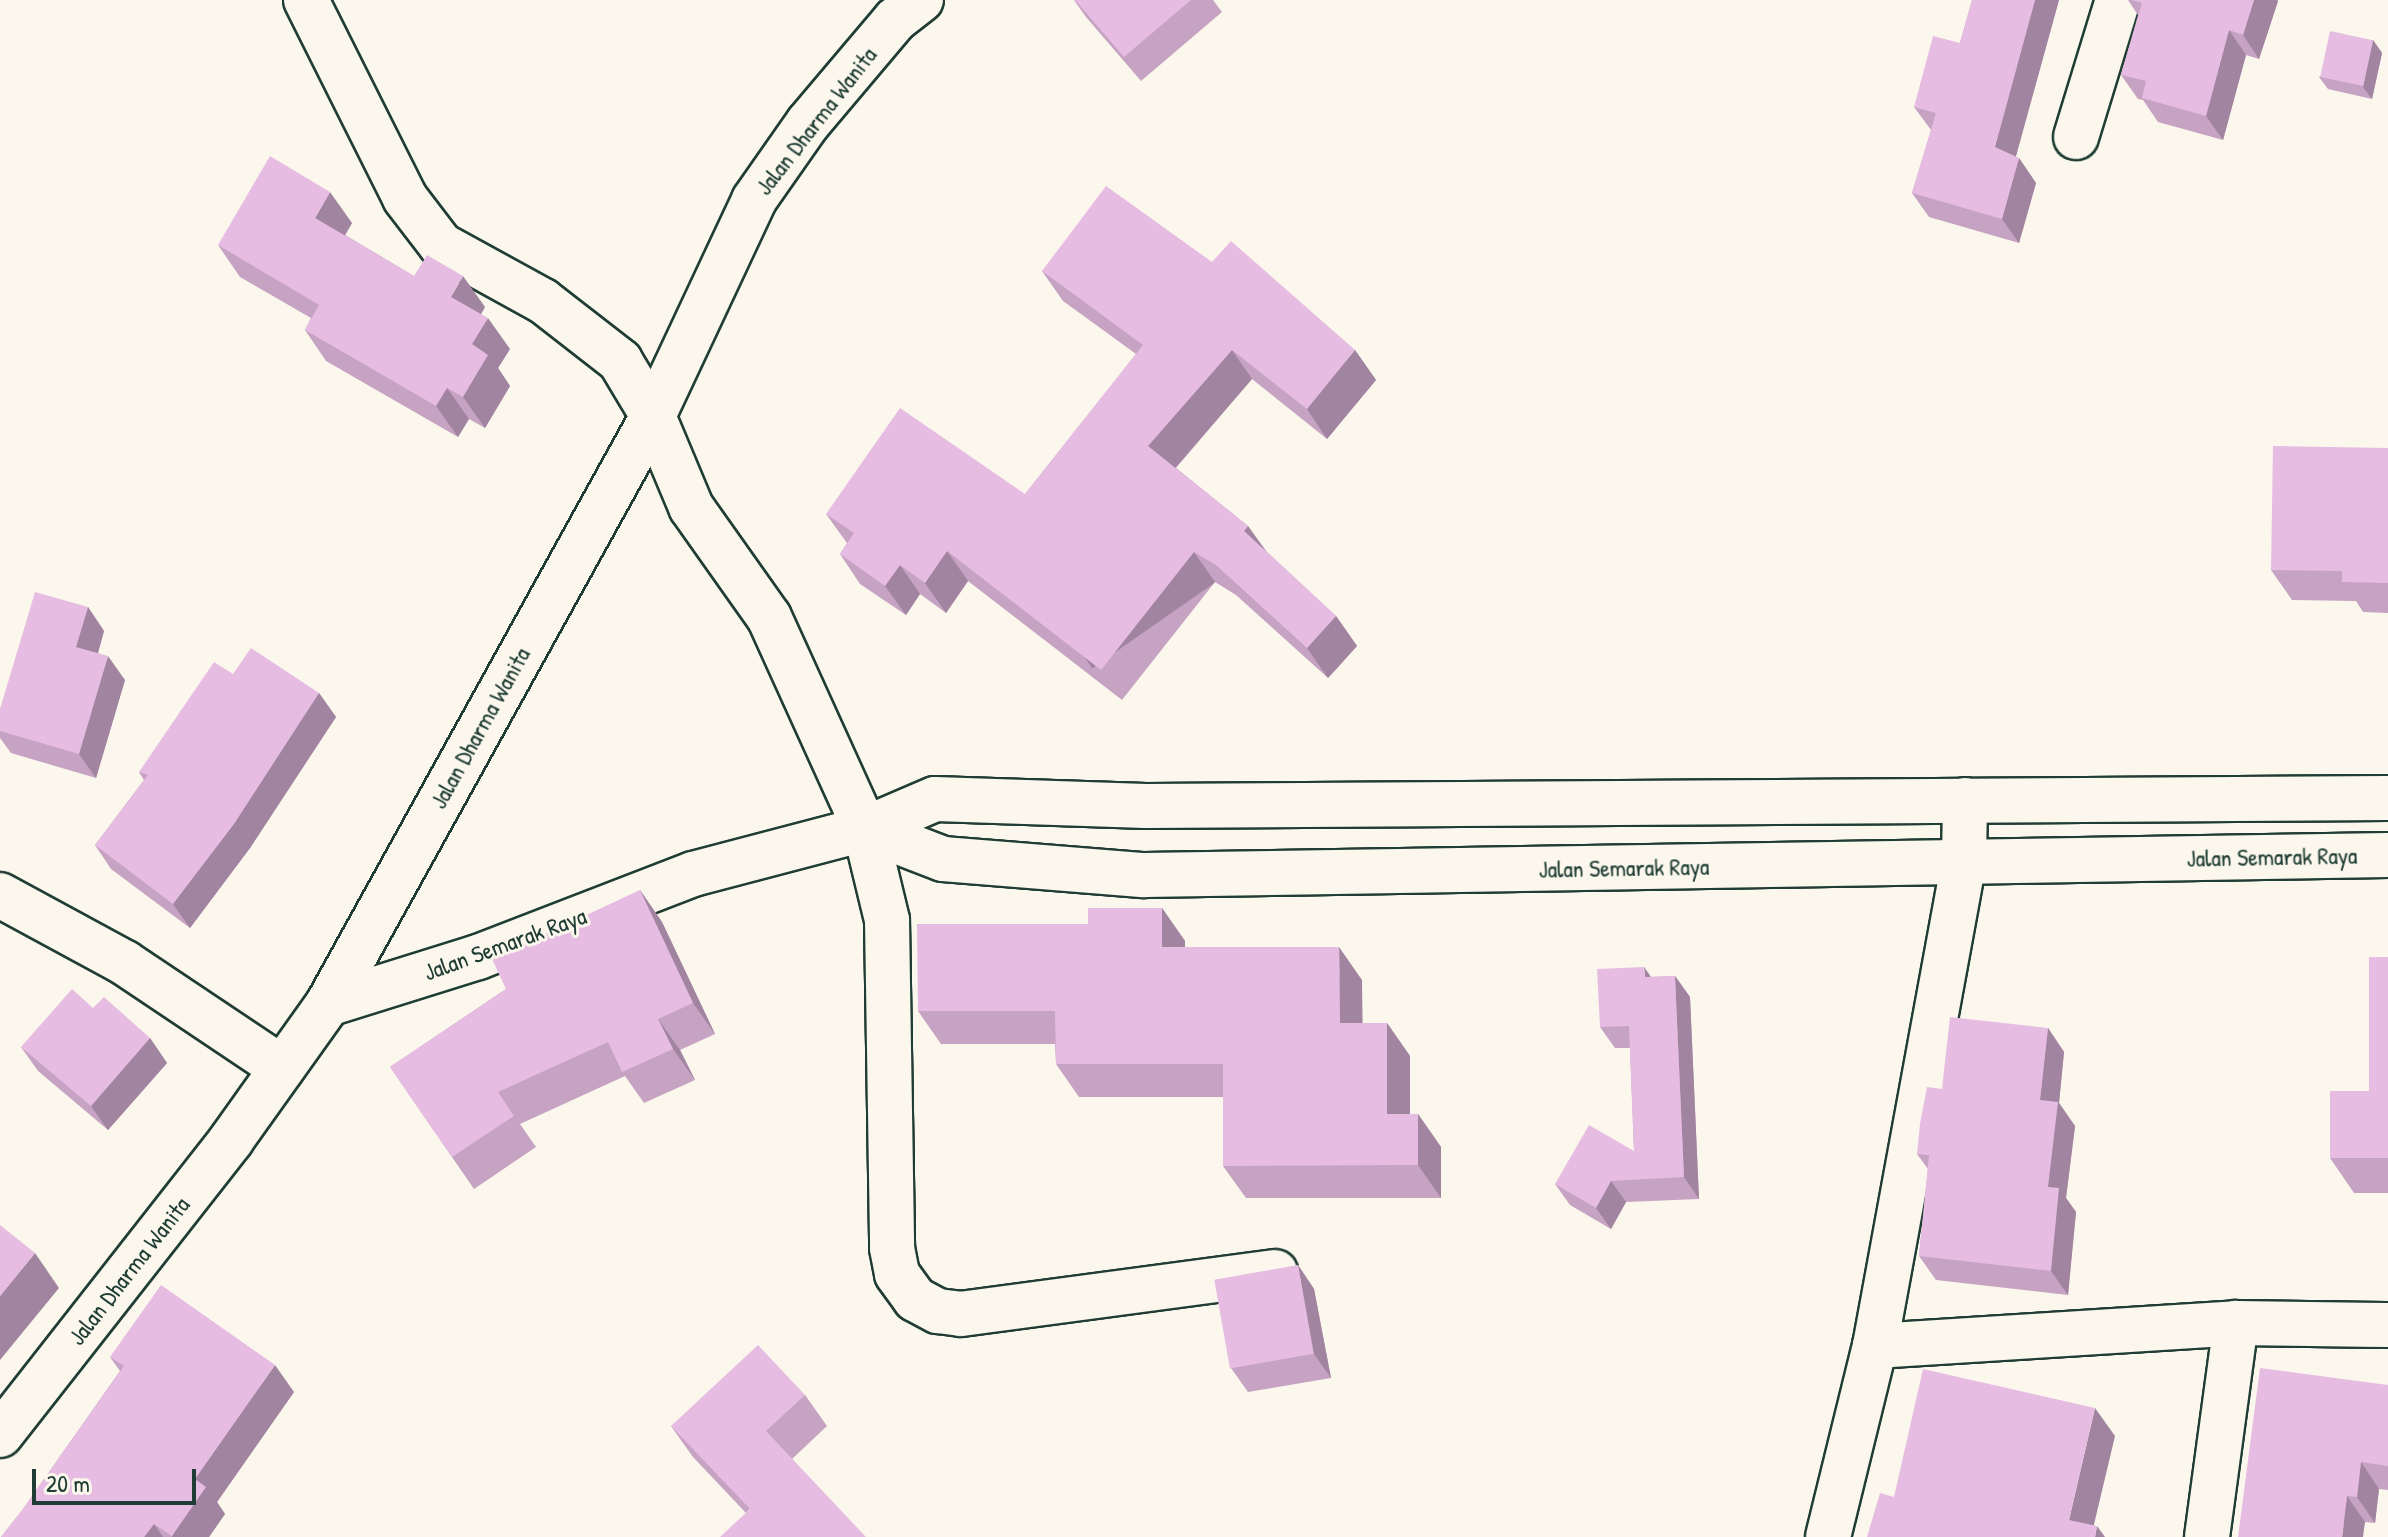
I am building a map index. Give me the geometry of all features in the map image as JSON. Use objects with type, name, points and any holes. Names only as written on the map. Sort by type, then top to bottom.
[{"type":"street","points":[[306,0],[405,198],[441,245],[543,301],[620,361],[653,416],[691,507],[769,617],[865,829],[887,920],[892,1248],[897,1274],[915,1299],[938,1311],[961,1314],[1300,1269]]},
{"type":"street","name":"Jalan Dharma Wanita","points":[[0,1435],[328,1004],[653,416],[754,200],[808,123],[895,20],[921,0]]},
{"type":"street","points":[[2076,137],[2118,0]]},
{"type":"street","name":"Jalan Semarak Raya","points":[[328,1004],[478,957],[693,874],[865,829],[935,799],[1146,806],[2388,798]]},
{"type":"street","points":[[1828,1537],[1875,1346],[1964,863],[1965,800]]},
{"type":"street","name":"Jalan Semarak Raya","points":[[865,829],[943,859],[1144,875],[2388,855]]},
{"type":"street","points":[[0,895],[125,963],[282,1068]]},
{"type":"street","points":[[1875,1346],[2236,1323],[2388,1325]]},
{"type":"street","points":[[2207,1537],[2236,1323]]},
{"type":"building","points":[[1075,0],[1191,0],[1124,57]]},
{"type":"building","points":[[1972,0],[2035,0],[1995,147],[2019,158],[2002,219],[1912,193],[1936,113],[1914,107],[1933,36],[1960,43]]},
{"type":"building","points":[[2132,0],[2254,0],[2243,35],[2229,30],[2206,116],[2142,98],[2146,81],[2121,75],[2142,3]]},
{"type":"building","points":[[2330,31],[2373,40],[2363,86],[2320,77]]},
{"type":"building","points":[[270,156],[330,192],[315,218],[414,276],[427,255],[463,276],[451,297],[488,318],[472,344],[488,355],[463,397],[447,388],[436,406],[305,330],[319,305],[218,245]]},
{"type":"building","points":[[1106,186],[1212,262],[1231,241],[1355,350],[1307,409],[1232,350],[1148,446],[1248,526],[1244,531],[1336,616],[1307,648],[1216,565],[1194,552],[1101,670],[947,551],[925,583],[900,565],[885,586],[840,554],[854,533],[826,514],[900,408],[1025,494],[1143,345],[1042,271]]},
{"type":"building","points":[[2273,446],[2388,448],[2388,583],[2342,582],[2342,571],[2271,570]]},
{"type":"building","points":[[35,592],[88,607],[76,647],[108,656],[79,754],[0,731],[0,709]]},
{"type":"building","points":[[251,648],[319,693],[234,824],[173,904],[95,845],[148,775],[139,772],[214,662],[233,674]]},
{"type":"building","points":[[640,890],[693,1003],[658,1019],[673,1049],[622,1072],[608,1042],[498,1092],[514,1116],[452,1157],[390,1067],[506,989],[492,959]]},
{"type":"building","points":[[1088,908],[1162,908],[1162,947],[1339,947],[1340,1023],[1387,1023],[1387,1114],[1418,1114],[1418,1165],[1223,1166],[1223,1064],[1056,1064],[1055,1011],[918,1011],[917,924],[1088,924]]},
{"type":"building","points":[[2369,957],[2388,957],[2388,1158],[2330,1158],[2330,1091],[2369,1091]]},
{"type":"building","points":[[1644,967],[1645,977],[1675,976],[1684,1177],[1611,1181],[1596,1208],[1555,1184],[1589,1125],[1634,1151],[1629,1026],[1600,1027],[1597,969]]},
{"type":"building","points":[[72,989],[93,1008],[104,997],[150,1038],[91,1106],[21,1047]]},
{"type":"building","points":[[1950,1017],[2048,1028],[2040,1100],[2058,1102],[2048,1187],[2059,1188],[2051,1271],[1919,1256],[1929,1155],[1917,1154],[1920,1124],[1927,1087],[1942,1089]]},
{"type":"building","points":[[0,1225],[35,1253],[0,1296]]},
{"type":"building","points":[[1298,1265],[1314,1354],[1230,1368],[1214,1280]]},
{"type":"building","points":[[161,1285],[275,1365],[195,1479],[206,1487],[172,1536],[154,1524],[144,1537],[1,1537],[124,1366],[110,1357]]},
{"type":"building","points":[[758,1345],[805,1395],[766,1431],[866,1537],[720,1537],[750,1509],[671,1426]]},
{"type":"building","points":[[2260,1368],[2388,1385],[2388,1466],[2361,1462],[2357,1497],[2347,1496],[2342,1537],[2238,1537]]},
{"type":"building","points":[[1923,1369],[2095,1408],[2069,1520],[2097,1526],[2095,1537],[1867,1537],[1880,1493],[1894,1497]]}]
